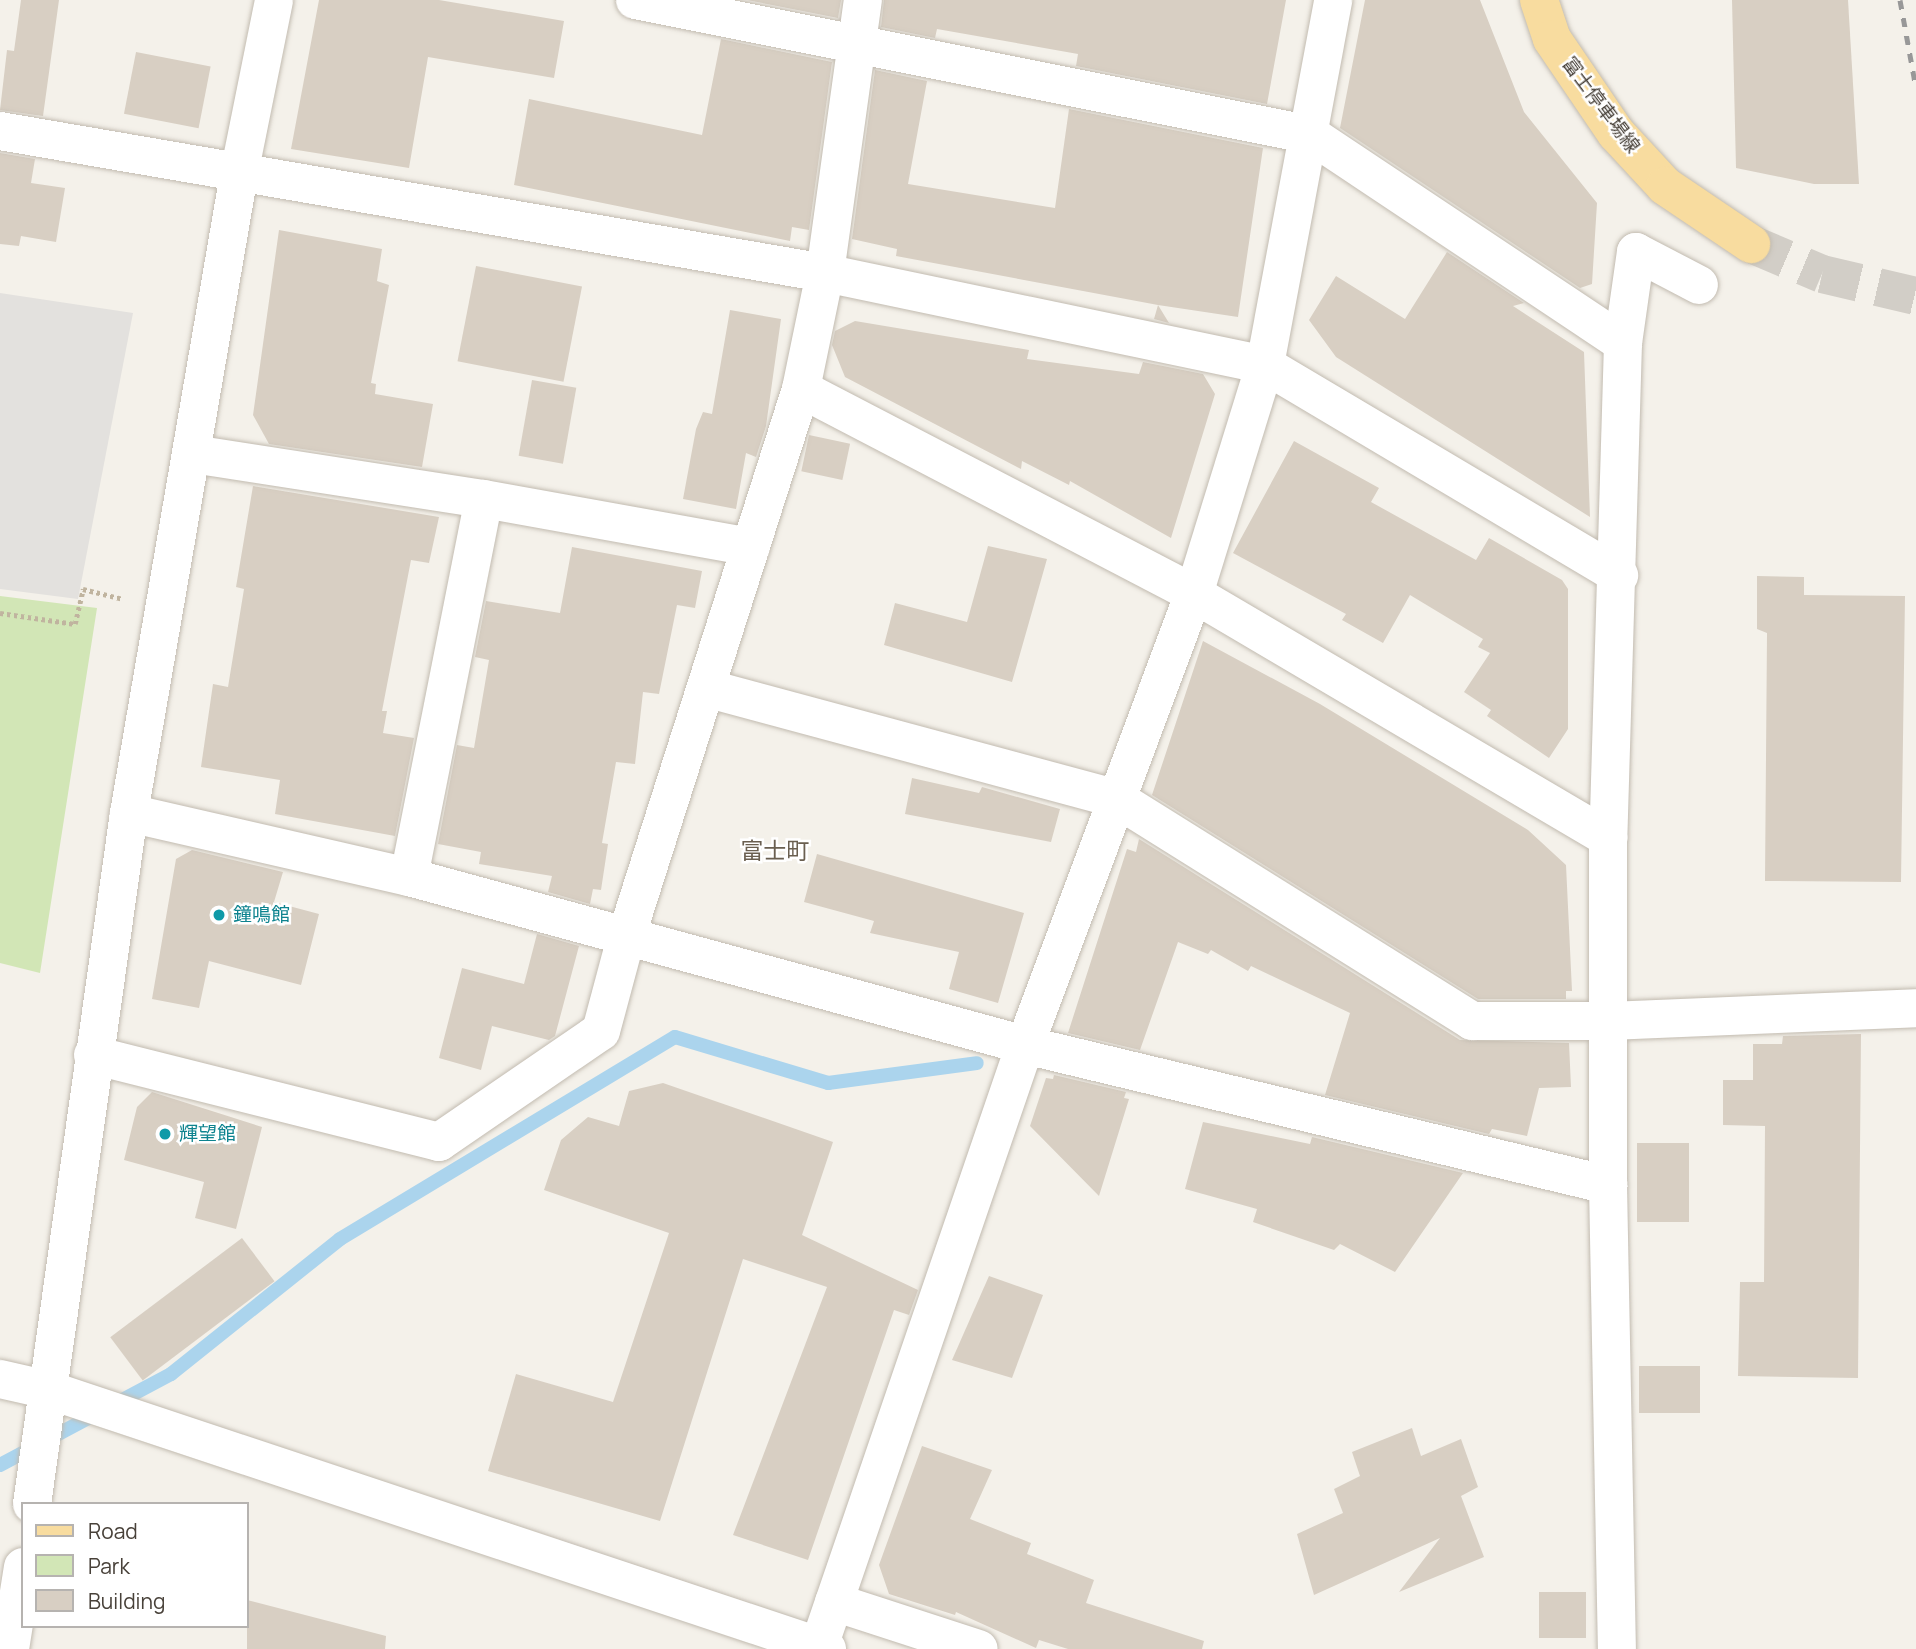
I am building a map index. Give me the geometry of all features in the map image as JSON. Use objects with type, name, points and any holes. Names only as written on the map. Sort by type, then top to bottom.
[{"type":"main road","name":"富士停車場線","points":[[1539,0],[1552,39],[1616,133],[1665,186],[1751,244]]},
{"type":"street","points":[[32,1502],[93,1055],[130,813],[239,174],[274,0]]},
{"type":"street","points":[[635,0],[1311,135],[1623,343]]},
{"type":"street","points":[[93,1055],[439,1142],[601,1031],[627,934],[800,389],[825,273],[863,0]]},
{"type":"street","points":[[0,1379],[49,1390],[821,1648],[834,1602],[1025,1045],[1194,594],[1265,365],[1311,135],[1333,0]]},
{"type":"street","points":[[0,131],[825,273],[1265,365],[1619,575]]},
{"type":"street","points":[[1618,1649],[1608,1185],[1608,838],[1619,575],[1623,343],[1636,252],[1699,285]]},
{"type":"street","points":[[800,389],[1194,594],[1608,838]]},
{"type":"street","points":[[192,454],[484,499],[751,547]]},
{"type":"street","points":[[409,877],[484,499]]},
{"type":"street","points":[[706,688],[1117,799],[1472,1021],[1609,1021],[1916,1008]]},
{"type":"street","points":[[130,813],[409,877],[627,934],[1025,1045],[1608,1185]]},
{"type":"street","points":[[10,1649],[21,1580]]},
{"type":"street","points":[[834,1602],[979,1649]]},
{"type":"path","points":[[0,612],[75,624],[83,589],[165,609]]},
{"type":"green space","points":[[0,596],[97,608],[40,973],[0,963]]},
{"type":"shaded area","points":[[0,293],[133,313],[78,599],[0,589]]},
{"type":"building","points":[[21,0],[59,0],[43,116],[0,110],[7,50],[14,51]]},
{"type":"building","points":[[319,0],[439,0],[564,21],[554,78],[428,57],[409,168],[291,149]]},
{"type":"building","points":[[747,0],[841,0],[838,18]]},
{"type":"building","points":[[884,0],[1286,0],[1267,104],[1076,66],[1078,54],[937,29],[935,38],[881,27]]},
{"type":"building","points":[[1365,0],[1480,0],[1524,112],[1597,203],[1592,284],[1580,288],[1340,128]]},
{"type":"building","points":[[1732,0],[1848,0],[1859,184],[1814,184],[1736,168]]},
{"type":"building","points":[[721,39],[832,62],[809,230],[792,227],[790,241],[514,185],[529,99],[702,135]]},
{"type":"building","points":[[136,52],[211,67],[199,128],[124,114]]},
{"type":"building","points":[[875,70],[927,81],[908,184],[1055,208],[1069,109],[1263,148],[1238,317],[1158,305],[896,256],[897,249],[852,239]]},
{"type":"building","points":[[0,153],[35,159],[31,183],[65,188],[56,242],[21,236],[19,246],[0,244]]},
{"type":"building","points":[[279,230],[382,249],[377,281],[389,285],[371,383],[376,384],[375,394],[433,404],[422,467],[269,444],[253,415]]},
{"type":"building","points":[[1447,252],[1524,303],[1513,306],[1584,352],[1590,517],[1336,357],[1309,320],[1336,276],[1405,319]]},
{"type":"building","points":[[476,266],[582,287],[564,382],[457,361]]},
{"type":"building","points":[[1158,305],[1169,323],[1154,319]]},
{"type":"building","points":[[730,310],[781,319],[766,426],[756,457],[746,453],[736,509],[683,499],[696,429],[703,412],[712,414]]},
{"type":"building","points":[[855,321],[1029,350],[1027,359],[1139,374],[1143,362],[1203,374],[1215,394],[1171,538],[1070,481],[1069,485],[1022,461],[1021,469],[845,377],[832,345],[835,331]]},
{"type":"building","points":[[532,380],[576,388],[563,464],[519,456]]},
{"type":"building","points":[[809,435],[850,444],[842,480],[801,471]]},
{"type":"building","points":[[1294,441],[1379,488],[1371,502],[1476,560],[1489,538],[1562,580],[1568,589],[1568,729],[1549,758],[1487,716],[1491,710],[1464,692],[1490,653],[1478,647],[1483,639],[1410,595],[1383,643],[1342,620],[1346,614],[1233,553]]},
{"type":"building","points":[[253,486],[439,517],[429,563],[411,560],[382,711],[387,711],[383,733],[414,738],[395,836],[275,814],[280,780],[201,767],[213,684],[228,687],[244,589],[236,587]]},
{"type":"building","points":[[988,546],[1047,559],[1012,682],[884,645],[895,603],[967,622]]},
{"type":"building","points":[[572,547],[702,571],[695,608],[677,605],[659,694],[643,692],[635,764],[616,762],[602,843],[608,844],[601,890],[593,889],[590,904],[548,892],[552,876],[479,864],[481,852],[438,844],[457,745],[474,748],[489,660],[475,657],[486,601],[560,613]]},
{"type":"building","points":[[1757,576],[1804,577],[1804,595],[1905,596],[1901,882],[1765,881],[1767,633],[1757,629]]},
{"type":"building","points":[[1203,641],[1320,704],[1528,830],[1566,865],[1572,991],[1566,991],[1566,999],[1478,999],[1152,795]]},
{"type":"building","points":[[912,778],[979,793],[982,787],[1060,809],[1051,842],[905,814]]},
{"type":"building","points":[[1139,839],[1460,1040],[1569,1043],[1571,1087],[1539,1088],[1527,1136],[1492,1129],[1489,1134],[1325,1095],[1350,1013],[1251,966],[1248,971],[1211,950],[1208,954],[1178,942],[1140,1050],[1068,1033],[1127,849],[1136,852]]},
{"type":"building","name":"鐘鳴館","points":[[192,850],[283,872],[274,902],[319,914],[301,985],[209,961],[199,1008],[152,999],[176,859]]},
{"type":"building","points":[[817,854],[1024,913],[998,1003],[949,989],[959,952],[870,933],[874,921],[804,902]]},
{"type":"building","points":[[537,934],[579,946],[555,1036],[549,1040],[492,1026],[481,1070],[439,1058],[462,968],[524,984]]},
{"type":"building","points":[[1861,1034],[1858,1378],[1738,1376],[1740,1282],[1764,1282],[1765,1126],[1723,1125],[1723,1080],[1753,1080],[1753,1044],[1782,1044],[1783,1036]]},
{"type":"building","points":[[1054,1075],[1126,1092],[1124,1098],[1129,1099],[1099,1196],[1030,1126],[1046,1078],[1053,1079]]},
{"type":"building","points":[[663,1083],[833,1142],[802,1235],[918,1290],[909,1315],[894,1310],[808,1560],[733,1535],[827,1287],[743,1259],[660,1521],[488,1471],[516,1374],[613,1402],[669,1233],[544,1190],[561,1140],[588,1117],[619,1126],[629,1091]]},
{"type":"building","points":[[152,1092],[262,1127],[236,1229],[195,1218],[204,1182],[124,1160],[137,1107]]},
{"type":"building","points":[[1203,1122],[1310,1144],[1312,1137],[1463,1173],[1395,1272],[1340,1244],[1334,1250],[1253,1222],[1257,1209],[1185,1189]]},
{"type":"building","points":[[1637,1143],[1689,1143],[1689,1222],[1637,1222]]},
{"type":"building","points":[[242,1238],[274,1281],[143,1380],[110,1337]]},
{"type":"building","points":[[989,1276],[1043,1295],[1012,1378],[952,1360]]},
{"type":"building","points":[[1639,1366],[1700,1366],[1700,1413],[1639,1413]]},
{"type":"building","points":[[1412,1428],[1421,1456],[1461,1439],[1478,1487],[1461,1496],[1484,1557],[1399,1592],[1440,1538],[1314,1595],[1297,1534],[1343,1513],[1334,1489],[1360,1476],[1352,1452]]},
{"type":"building","points":[[922,1446],[992,1470],[970,1519],[1031,1543],[1027,1554],[1094,1580],[1086,1603],[1204,1641],[1202,1649],[1068,1649],[1039,1640],[1036,1648],[956,1612],[955,1615],[889,1594],[879,1565]]},
{"type":"building","points":[[1539,1592],[1586,1592],[1586,1638],[1539,1638]]},
{"type":"building","points":[[248,1600],[386,1636],[385,1649],[247,1649]]},
{"type":"waterway","points":[[0,1465],[171,1374],[340,1239],[675,1037],[828,1083],[977,1063]]},
{"type":"tunnel","points":[[1751,244],[1822,274],[1916,296]]},
{"type":"railway","points":[[1900,0],[1916,88]]},
{"type":"place","name":"鐘鳴館","points":[[219,915]]},
{"type":"place","name":"輝望館","points":[[165,1134]]},
{"type":"district","name":"富士町","points":[[775,850]]}]
